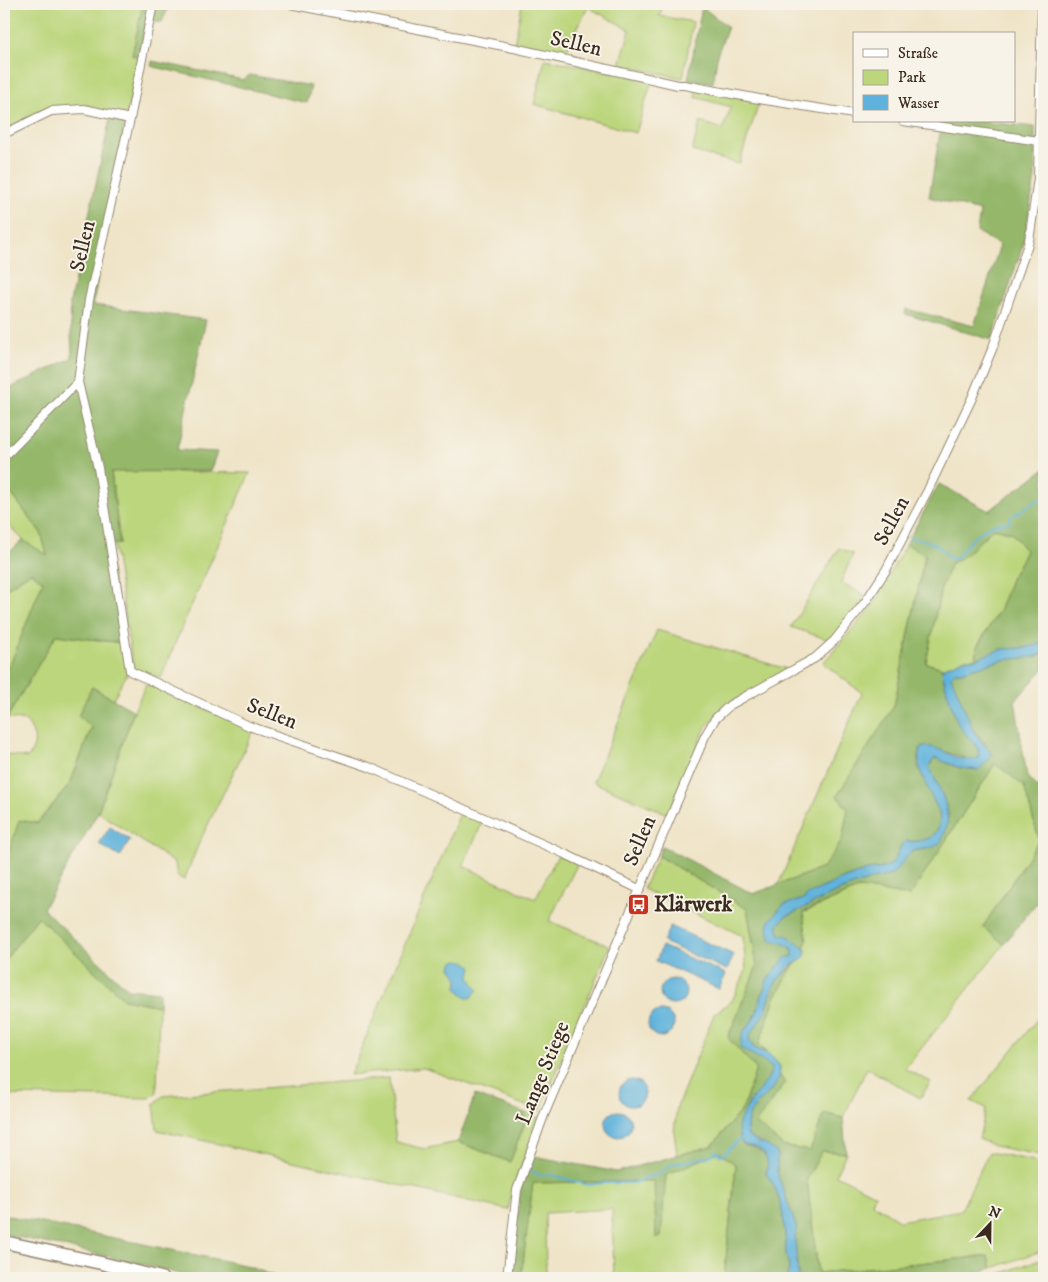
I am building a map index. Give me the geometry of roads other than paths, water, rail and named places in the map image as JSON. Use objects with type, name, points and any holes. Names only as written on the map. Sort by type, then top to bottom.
[{"type":"highway","points":[[4,1242],[160,1278]]},
{"type":"street","name":"Sellen","points":[[153,4],[130,119],[88,300],[78,382],[98,468],[130,671],[249,726],[369,766],[639,889],[705,736],[715,719],[730,705],[815,658],[834,641],[866,602],[886,570],[965,414],[992,348],[1029,240],[1038,178],[1042,4]]},
{"type":"street","name":"Sellen","points":[[290,4],[514,48],[678,85],[853,114]]},
{"type":"street","points":[[4,134],[51,111],[84,109],[130,119]]},
{"type":"street","points":[[910,122],[1039,141]]},
{"type":"street","points":[[4,457],[78,382]]},
{"type":"street","name":"Lange Stiege","points":[[507,1278],[517,1190],[544,1115],[639,889]]},
{"type":"water","points":[[1044,643],[1044,653],[1034,657],[1002,660],[955,672],[951,676],[973,730],[991,753],[989,760],[978,770],[960,768],[935,758],[929,766],[941,791],[948,817],[943,838],[939,844],[912,851],[892,875],[873,879],[839,891],[785,917],[778,925],[779,934],[788,936],[806,950],[805,956],[800,961],[791,965],[776,982],[766,1011],[750,1035],[749,1039],[754,1048],[769,1054],[780,1066],[780,1071],[775,1085],[753,1109],[747,1125],[748,1136],[777,1152],[777,1172],[797,1229],[795,1239],[798,1275],[797,1278],[786,1278],[789,1267],[784,1221],[780,1201],[766,1173],[768,1165],[766,1158],[759,1149],[743,1144],[739,1134],[739,1125],[743,1115],[769,1077],[772,1068],[740,1048],[743,1032],[756,1014],[767,980],[786,957],[792,957],[793,955],[792,948],[770,939],[768,927],[770,920],[783,905],[804,899],[807,894],[858,873],[888,866],[893,862],[905,841],[919,841],[936,833],[940,821],[939,812],[921,771],[919,755],[921,748],[935,748],[958,758],[966,759],[978,759],[979,754],[976,746],[958,723],[946,689],[942,668],[965,659],[975,659],[1002,649],[1025,648]]},
{"type":"water","points":[[110,827],[130,840],[120,857],[99,844]]},
{"type":"water","points":[[670,926],[734,955],[727,970],[663,942]]},
{"type":"water","points":[[662,946],[726,974],[719,989],[656,961]]},
{"type":"water","points":[[457,960],[465,961],[472,966],[470,978],[478,990],[471,998],[461,993],[457,987],[458,979],[451,967],[452,963]]},
{"type":"water","points":[[673,979],[682,983],[686,992],[682,1001],[673,1005],[664,1001],[660,992],[664,983]]},
{"type":"water","points":[[661,1011],[670,1015],[674,1024],[670,1033],[661,1037],[652,1033],[648,1024],[652,1015]]},
{"type":"water","points":[[632,1080],[641,1084],[645,1093],[641,1102],[632,1106],[623,1102],[619,1093],[623,1084]]},
{"type":"water","points":[[618,1111],[627,1115],[631,1124],[627,1133],[618,1137],[609,1133],[605,1124],[609,1115]]},
{"type":"waterway","points":[[908,536],[932,543],[942,549],[950,559],[953,559],[959,556],[968,543],[983,530],[995,524],[1008,523],[1012,516],[1044,498]]},
{"type":"waterway","points":[[530,1170],[539,1175],[552,1175],[588,1185],[635,1183],[646,1177],[659,1175],[670,1165],[706,1157],[716,1151],[719,1155],[723,1155],[741,1139]]},
{"type":"place","name":"Klärwerk","points":[[638,905]]}]
